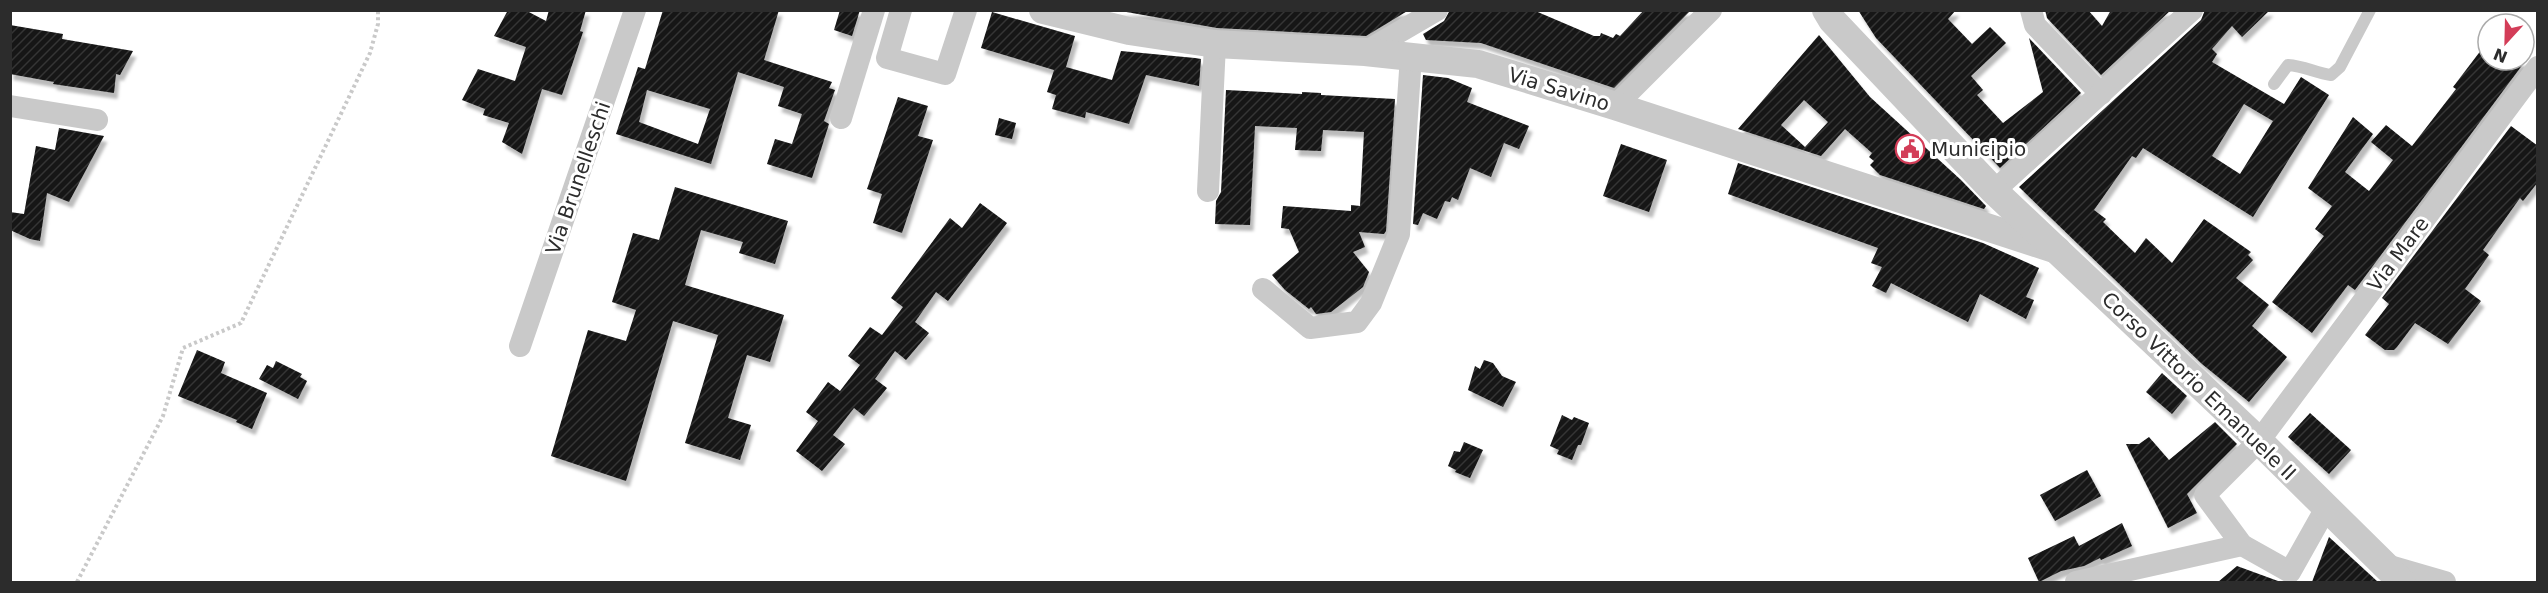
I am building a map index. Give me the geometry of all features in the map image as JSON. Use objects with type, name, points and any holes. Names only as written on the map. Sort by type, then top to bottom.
[{"type":"street","name":"Via Brunelleschi","points":[[520,346],[635,10]]},
{"type":"street","points":[[841,118],[874,10]]},
{"type":"street","points":[[902,10],[887,58],[945,74],[966,10]]},
{"type":"street","name":"Via Savino","points":[[1043,10],[1129,31],[1215,44],[1365,52],[1478,64],[1615,106],[2057,250]]},
{"type":"street","points":[[1365,52],[1437,10]]},
{"type":"street","points":[[1615,106],[1711,10]]},
{"type":"street","name":"Corso Vittorio Emanuele II","points":[[1826,10],[1832,20],[1994,191],[2259,441],[2380,563],[2402,582]]},
{"type":"street","points":[[2031,10],[2035,24],[2101,94]]},
{"type":"street","points":[[1994,191],[2192,10]]},
{"type":"street","points":[[1208,191],[1215,44]]},
{"type":"street","points":[[1263,289],[1310,328],[1357,322],[1371,303],[1399,234],[1411,56]]},
{"type":"street","name":"Via Mare","points":[[2242,545],[2205,495],[2259,441],[2538,67]]},
{"type":"street","points":[[10,105],[97,120]]},
{"type":"street","points":[[2076,582],[2242,545],[2290,572],[2326,508]]},
{"type":"street","points":[[2380,563],[2445,582]]},
{"type":"lane","points":[[2274,84],[2288,65],[2302,65],[2317,73],[2331,75],[2340,67],[2370,10]]},
{"type":"path","points":[[77,582],[163,416],[183,348],[241,322],[370,53],[378,24],[378,10]]},
{"type":"building","points":[[508,10],[525,10],[546,21],[549,10],[586,10],[580,31],[583,32],[562,95],[542,89],[522,154],[502,142],[509,123],[483,115],[485,109],[462,100],[478,69],[515,81],[526,47],[494,36]]},
{"type":"building","points":[[663,10],[779,10],[764,60],[832,82],[829,88],[835,90],[824,121],[829,124],[812,178],[767,164],[775,139],[792,144],[802,114],[778,106],[784,87],[738,72],[711,164],[616,134],[638,67],[645,69]],"holes":[[[647,90],[710,109],[698,144],[639,122]]]},
{"type":"building","points":[[840,10],[860,10],[852,36],[834,30]]},
{"type":"building","points":[[1115,10],[1409,10],[1366,36],[1217,28]]},
{"type":"building","points":[[1450,10],[1533,10],[1594,36],[1600,36],[1601,33],[1613,38],[1616,34],[1620,36],[1644,10],[1691,10],[1614,88],[1481,43],[1426,40],[1423,34],[1444,21]]},
{"type":"building","points":[[1858,10],[1956,10],[1948,19],[1972,44],[1990,27],[2006,43],[1971,76],[1983,90],[1977,95],[2003,123],[2043,92],[2029,38],[2081,93],[2000,168],[1876,38]]},
{"type":"building","points":[[2045,10],[2088,10],[2102,26],[2111,10],[2171,10],[2101,75],[2047,18]]},
{"type":"building","points":[[2205,10],[2270,10],[2242,37],[2232,26],[2212,49],[2217,54],[2212,62],[2284,104],[2301,77],[2329,95],[2253,217],[2143,148],[2136,158],[2132,156],[2094,210],[2106,219],[2103,222],[2135,253],[2146,238],[2172,263],[2204,219],[2251,252],[2248,255],[2253,260],[2236,278],[2269,305],[2252,326],[2287,357],[2249,402],[2202,364],[2019,187],[2201,20]],"holes":[[[2244,104],[2273,121],[2240,174],[2212,156]]]},
{"type":"building","points":[[992,12],[1075,36],[1066,67],[1112,80],[1121,51],[1195,58],[1201,59],[1199,86],[1146,75],[1129,124],[1086,112],[1085,118],[1052,109],[1056,95],[1047,92],[1054,70],[981,48]]},
{"type":"building","points":[[10,25],[63,34],[62,39],[133,51],[120,75],[116,74],[114,93],[53,84],[54,82],[10,74]]},
{"type":"building","points":[[1819,35],[1870,97],[1961,180],[1986,206],[1984,209],[1880,175],[1870,165],[1874,161],[1869,157],[1872,153],[1845,129],[1821,156],[1738,129]],"holes":[[[1804,100],[1828,122],[1805,147],[1781,125]]]},
{"type":"building","points":[[2476,57],[2476,72],[2517,72],[2355,290],[2348,285],[2312,333],[2272,302],[2324,236],[2315,229],[2332,206],[2308,188],[2353,117],[2373,134],[2345,172],[2369,191],[2393,160],[2371,142],[2386,125],[2412,146],[2456,89],[2453,87]]},
{"type":"building","points":[[1423,75],[1448,78],[1472,88],[1467,102],[1529,126],[1519,149],[1504,143],[1491,177],[1470,168],[1458,200],[1452,197],[1450,202],[1445,201],[1437,219],[1423,213],[1418,225],[1413,224]]},
{"type":"building","points":[[1226,90],[1321,93],[1321,95],[1395,99],[1386,231],[1384,234],[1359,232],[1365,247],[1353,252],[1369,272],[1363,287],[1331,312],[1316,314],[1311,307],[1309,309],[1285,290],[1272,275],[1299,252],[1289,229],[1281,228],[1283,206],[1351,211],[1351,205],[1360,206],[1364,132],[1323,130],[1321,151],[1295,150],[1297,128],[1255,126],[1250,225],[1215,224],[1216,201],[1221,192]]},
{"type":"building","points":[[898,97],[928,106],[918,136],[933,140],[902,233],[873,223],[882,194],[867,189]]},
{"type":"building","points":[[999,118],[1016,123],[1012,139],[995,135]]},
{"type":"building","points":[[2511,126],[2538,146],[2538,182],[2523,201],[2520,198],[2483,250],[2489,255],[2465,289],[2481,301],[2448,344],[2415,323],[2394,350],[2385,350],[2365,335],[2389,304],[2382,298]]},
{"type":"building","points":[[59,128],[104,136],[69,202],[47,193],[40,241],[30,239],[10,230],[10,212],[24,214],[36,146],[55,150]]},
{"type":"building","points":[[1621,144],[1667,160],[1649,212],[1603,196]]},
{"type":"building","points":[[1738,163],[1983,243],[2039,268],[2026,297],[2034,300],[2026,319],[1980,294],[1968,322],[1891,283],[1886,293],[1872,286],[1882,267],[1871,263],[1878,248],[1728,194]]},
{"type":"building","points":[[675,187],[788,221],[775,264],[739,253],[743,242],[701,230],[685,285],[784,315],[770,362],[747,355],[728,418],[751,425],[740,460],[685,443],[718,335],[673,321],[626,481],[551,456],[588,330],[626,341],[636,310],[612,302],[633,233],[659,240]]},
{"type":"building","points":[[980,203],[1007,223],[948,301],[936,292],[915,322],[929,333],[906,360],[895,351],[875,379],[887,388],[864,416],[854,408],[833,435],[845,444],[822,471],[796,451],[818,421],[806,412],[828,382],[840,391],[860,365],[848,356],[870,327],[882,335],[903,307],[891,298],[950,218],[962,228]]},
{"type":"building","points":[[197,350],[225,362],[221,373],[267,393],[252,429],[236,422],[237,420],[178,396]]},
{"type":"building","points":[[1484,360],[1493,363],[1502,376],[1516,382],[1503,407],[1468,390],[1475,366],[1480,369]]},
{"type":"building","points":[[276,361],[302,374],[300,377],[307,381],[298,399],[259,379],[267,365],[273,368]]},
{"type":"building","points":[[2162,373],[2187,396],[2172,414],[2146,392]]},
{"type":"building","points":[[2310,413],[2351,450],[2329,474],[2288,437]]},
{"type":"building","points":[[1562,415],[1572,420],[1574,417],[1589,423],[1581,445],[1578,445],[1572,460],[1557,454],[1559,450],[1550,446]]},
{"type":"building","points":[[2215,422],[2237,444],[2187,494],[2197,513],[2168,528],[2126,444],[2139,444],[2149,437],[2169,460]]},
{"type":"building","points":[[1464,442],[1483,450],[1470,478],[1455,472],[1456,470],[1448,466],[1454,451],[1460,452]]},
{"type":"building","points":[[2087,470],[2101,496],[2055,521],[2040,495]]},
{"type":"building","points":[[2122,523],[2132,546],[2084,566],[2061,571],[2039,582],[2028,558],[2074,536],[2079,546]]},
{"type":"building","points":[[2329,537],[2378,582],[2312,582]]},
{"type":"building","points":[[2237,566],[2278,581],[2218,582]]},
{"type":"place","name":"Municipio","points":[[1910,149]]}]
